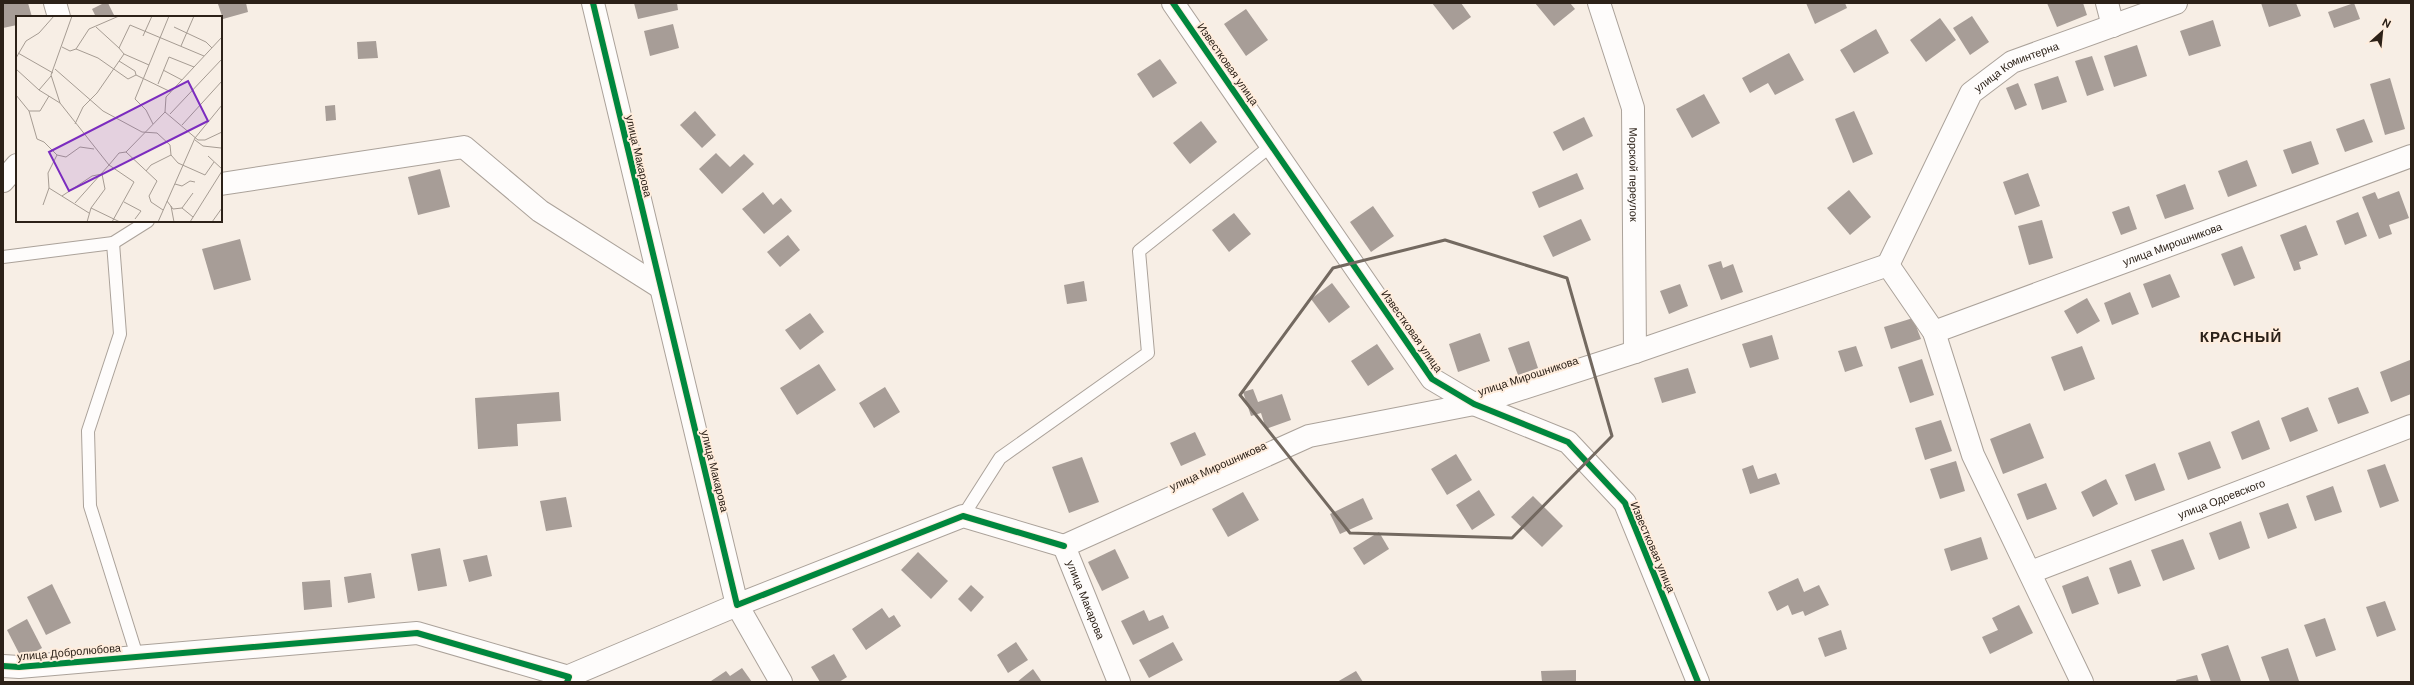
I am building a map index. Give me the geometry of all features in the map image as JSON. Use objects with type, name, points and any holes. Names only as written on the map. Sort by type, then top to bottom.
[{"type":"street","points":[[55,3],[59,16]]},
{"type":"street","name":"улица Макарова","points":[[593,3],[737,605],[781,682]]},
{"type":"street","name":"Известковая улица","points":[[1173,3],[1432,378],[1474,404],[1568,442],[1625,503],[1698,682]]},
{"type":"street","name":"Морской переулок","points":[[1599,3],[1632,108],[1635,352]]},
{"type":"street","points":[[2107,3],[2113,26]]},
{"type":"street","name":"улица Коминтерна","points":[[1888,265],[1971,93],[2012,62],[2176,3]]},
{"type":"street","points":[[222,184],[464,147],[540,211],[660,287]]},
{"type":"street","name":"улица Мирошникова","points":[[1934,332],[2411,156]]},
{"type":"street","points":[[3,180],[16,166]]},
{"type":"street","points":[[1888,265],[1934,332],[1973,455],[2031,572],[2082,682]]},
{"type":"street","name":"улица Мирошникова","points":[[1064,546],[1309,436],[1474,404],[1635,352],[1888,265]]},
{"type":"street","name":"улица Одоевского","points":[[2031,572],[2411,426]]},
{"type":"street","points":[[564,680],[737,605],[963,516]]},
{"type":"street","name":"улица Макарова","points":[[963,516],[1064,546],[1119,682]]},
{"type":"street","name":"улица Добролюбова","points":[[3,666],[19,668],[137,656],[417,633],[564,680]]},
{"type":"lane","points":[[963,516],[1000,458],[1148,353],[1139,251],[1272,145]]},
{"type":"lane","points":[[3,257],[113,243],[146,222]]},
{"type":"lane","points":[[113,243],[120,334],[88,431],[90,506],[137,656]]},
{"type":"highlighted area","points":[[1445,240],[1567,278],[1612,436],[1512,538],[1350,533],[1240,395],[1333,268]]},
{"type":"building","points":[[3,3],[28,3],[32,16],[16,16],[16,25],[3,28]]},
{"type":"building","points":[[104,3],[108,3],[114,16],[93,16],[95,15],[92,9]]},
{"type":"building","points":[[246,3],[248,12],[223,19],[218,4]]},
{"type":"building","points":[[634,3],[677,3],[678,10],[638,19]]},
{"type":"building","points":[[1432,3],[1461,3],[1471,17],[1453,30]]},
{"type":"building","points":[[1535,3],[1570,3],[1575,9],[1554,26]]},
{"type":"building","points":[[1806,3],[1845,3],[1847,8],[1815,24]]},
{"type":"building","points":[[2047,3],[2083,3],[2087,15],[2057,27]]},
{"type":"building","points":[[2261,3],[2296,3],[2301,16],[2269,27]]},
{"type":"building","points":[[2354,3],[2360,19],[2334,28],[2328,12]]},
{"type":"building","points":[[1246,9],[1268,40],[1246,56],[1224,24]]},
{"type":"building","points":[[1972,16],[1989,42],[1970,55],[1953,28]]},
{"type":"building","points":[[1940,18],[1956,40],[1926,62],[1910,40]]},
{"type":"building","points":[[2213,20],[2221,46],[2189,56],[2180,31]]},
{"type":"building","points":[[673,24],[679,48],[650,56],[644,31]]},
{"type":"building","points":[[1876,29],[1889,53],[1854,73],[1840,50]]},
{"type":"building","points":[[376,41],[378,58],[358,59],[357,42]]},
{"type":"building","points":[[2137,45],[2147,76],[2114,87],[2104,56]]},
{"type":"building","points":[[1789,53],[1804,80],[1775,95],[1768,83],[1750,93],[1742,78]]},
{"type":"building","points":[[2092,56],[2104,90],[2087,96],[2075,61]]},
{"type":"building","points":[[1160,59],[1177,83],[1153,98],[1137,74]]},
{"type":"building","points":[[2058,76],[2067,102],[2042,110],[2034,84]]},
{"type":"building","points":[[2390,78],[2405,129],[2385,135],[2370,84]]},
{"type":"building","points":[[2018,83],[2027,105],[2015,110],[2006,88]]},
{"type":"building","points":[[1704,94],[1720,123],[1692,138],[1676,109]]},
{"type":"building","points":[[335,105],[336,120],[326,121],[325,106]]},
{"type":"building","points":[[695,111],[716,135],[702,148],[680,125]]},
{"type":"building","points":[[1854,111],[1873,154],[1853,163],[1835,119]]},
{"type":"building","points":[[1584,117],[1593,136],[1563,151],[1553,132]]},
{"type":"building","points":[[2364,119],[2373,142],[2345,152],[2336,129]]},
{"type":"building","points":[[1201,121],[1217,142],[1190,164],[1173,143]]},
{"type":"building","points":[[2311,141],[2319,164],[2292,174],[2283,150]]},
{"type":"building","points":[[716,153],[730,167],[744,154],[754,164],[722,194],[699,169]]},
{"type":"building","points":[[2247,160],[2257,186],[2228,197],[2218,171]]},
{"type":"building","points":[[440,169],[450,207],[418,215],[408,177]]},
{"type":"building","points":[[1577,173],[1584,189],[1539,208],[1532,192]]},
{"type":"building","points":[[2028,173],[2040,206],[2015,215],[2003,182]]},
{"type":"building","points":[[2185,184],[2194,209],[2165,219],[2156,195]]},
{"type":"building","points":[[1849,190],[1871,217],[1850,235],[1827,208]]},
{"type":"building","points":[[2399,191],[2409,218],[2389,225],[2392,234],[2379,239],[2362,197],[2375,192],[2378,199]]},
{"type":"building","points":[[763,192],[773,205],[781,198],[792,211],[764,234],[742,209]]},
{"type":"building","points":[[1373,206],[1394,236],[1371,252],[1350,222]]},
{"type":"building","points":[[2129,206],[2137,229],[2121,235],[2112,212]]},
{"type":"building","points":[[2358,212],[2367,236],[2345,245],[2336,221]]},
{"type":"building","points":[[1234,213],[1251,234],[1229,252],[1212,230]]},
{"type":"building","points":[[1581,219],[1591,240],[1553,257],[1543,236]]},
{"type":"building","points":[[2042,220],[2053,258],[2029,265],[2018,226]]},
{"type":"building","points":[[2306,225],[2318,255],[2299,262],[2301,269],[2294,271],[2280,235]]},
{"type":"building","points":[[788,235],[800,250],[780,267],[767,252]]},
{"type":"building","points":[[240,239],[251,280],[214,290],[202,249]]},
{"type":"building","points":[[2242,246],[2255,278],[2234,286],[2221,254]]},
{"type":"building","points":[[1721,261],[1723,268],[1733,264],[1743,292],[1721,300],[1708,265]]},
{"type":"building","points":[[2170,274],[2180,297],[2152,308],[2143,284]]},
{"type":"building","points":[[1084,281],[1087,301],[1067,304],[1064,285]]},
{"type":"building","points":[[1332,283],[1350,307],[1329,323],[1311,299]]},
{"type":"building","points":[[1680,284],[1688,306],[1669,314],[1660,291]]},
{"type":"building","points":[[2130,292],[2139,314],[2112,325],[2104,303]]},
{"type":"building","points":[[2087,298],[2100,321],[2077,334],[2064,311]]},
{"type":"building","points":[[810,313],[824,332],[800,350],[785,330]]},
{"type":"building","points":[[1913,318],[1921,339],[1891,349],[1884,327]]},
{"type":"building","points":[[1480,333],[1490,361],[1458,372],[1449,344]]},
{"type":"building","points":[[1772,335],[1779,359],[1750,368],[1742,344]]},
{"type":"building","points":[[1529,341],[1538,368],[1518,375],[1508,348]]},
{"type":"building","points":[[1377,344],[1394,369],[1368,386],[1351,361]]},
{"type":"building","points":[[1856,346],[1863,366],[1845,372],[1838,351]]},
{"type":"building","points":[[2082,346],[2095,379],[2064,391],[2051,357]]},
{"type":"building","points":[[1922,359],[1934,395],[1910,403],[1898,367]]},
{"type":"building","points":[[2410,360],[2411,394],[2391,402],[2380,372]]},
{"type":"building","points":[[819,364],[836,390],[797,415],[780,388]]},
{"type":"building","points":[[1688,368],[1696,393],[1662,403],[1654,378]]},
{"type":"building","points":[[885,387],[900,412],[874,428],[859,403]]},
{"type":"building","points":[[2358,387],[2369,413],[2338,424],[2328,398]]},
{"type":"building","points":[[1253,389],[1258,402],[1282,394],[1291,420],[1266,429],[1261,413],[1251,416],[1243,392]]},
{"type":"building","points":[[559,392],[561,421],[517,424],[518,446],[478,449],[475,398]]},
{"type":"building","points":[[2308,407],[2318,431],[2290,442],[2281,418]]},
{"type":"building","points":[[1941,420],[1952,451],[1925,460],[1915,428]]},
{"type":"building","points":[[2259,420],[2270,449],[2242,460],[2231,432]]},
{"type":"building","points":[[2030,423],[2044,458],[2003,474],[1990,439]]},
{"type":"building","points":[[1195,432],[1206,455],[1181,466],[1170,443]]},
{"type":"building","points":[[2210,441],[2221,468],[2188,480],[2178,453]]},
{"type":"building","points":[[1456,454],[1472,480],[1447,495],[1431,469]]},
{"type":"building","points":[[1082,457],[1099,502],[1069,513],[1052,467]]},
{"type":"building","points":[[1956,461],[1965,491],[1940,499],[1930,469]]},
{"type":"building","points":[[2155,463],[2165,490],[2135,501],[2125,475]]},
{"type":"building","points":[[2385,464],[2399,501],[2380,508],[2367,470]]},
{"type":"building","points":[[1753,465],[1758,479],[1776,473],[1780,484],[1750,494],[1742,469]]},
{"type":"building","points":[[2106,479],[2118,504],[2093,517],[2081,492]]},
{"type":"building","points":[[2046,483],[2057,509],[2027,520],[2017,494]]},
{"type":"building","points":[[2333,486],[2342,512],[2315,521],[2306,496]]},
{"type":"building","points":[[1479,490],[1495,515],[1472,530],[1456,505]]},
{"type":"building","points":[[1243,492],[1259,520],[1228,537],[1212,509]]},
{"type":"building","points":[[1533,496],[1563,526],[1542,547],[1511,517]]},
{"type":"building","points":[[566,497],[572,527],[546,531],[540,501]]},
{"type":"building","points":[[1363,498],[1373,519],[1340,534],[1330,514]]},
{"type":"building","points":[[2288,503],[2297,528],[2268,539],[2259,513]]},
{"type":"building","points":[[2241,521],[2250,548],[2219,560],[2209,533]]},
{"type":"building","points":[[1379,532],[1389,549],[1364,565],[1353,548]]},
{"type":"building","points":[[1981,537],[1988,559],[1951,571],[1944,549]]},
{"type":"building","points":[[2183,539],[2195,569],[2163,581],[2151,550]]},
{"type":"building","points":[[440,548],[447,586],[418,591],[411,554]]},
{"type":"building","points":[[1115,549],[1129,578],[1102,591],[1088,562]]},
{"type":"building","points":[[918,552],[948,581],[931,599],[901,570]]},
{"type":"building","points":[[487,555],[492,576],[469,582],[463,560]]},
{"type":"building","points":[[2131,560],[2141,586],[2118,594],[2109,568]]},
{"type":"building","points":[[371,573],[375,598],[348,603],[344,577]]},
{"type":"building","points":[[2088,576],[2099,604],[2072,614],[2062,586]]},
{"type":"building","points":[[1798,578],[1804,592],[1819,585],[1829,605],[1805,616],[1803,611],[1792,615],[1788,605],[1777,611],[1768,592]]},
{"type":"building","points":[[330,580],[332,607],[304,610],[302,582]]},
{"type":"building","points":[[52,584],[71,623],[46,635],[27,597]]},
{"type":"building","points":[[971,585],[984,597],[971,612],[958,599]]},
{"type":"building","points":[[2385,601],[2396,630],[2377,637],[2366,607]]},
{"type":"building","points":[[2019,605],[2033,633],[1990,654],[1982,637],[1998,630],[1992,618]]},
{"type":"building","points":[[882,608],[889,618],[894,615],[901,626],[866,650],[852,629]]},
{"type":"building","points":[[1144,610],[1149,621],[1163,615],[1169,628],[1133,645],[1121,621]]},
{"type":"building","points":[[2325,618],[2336,650],[2316,657],[2304,625]]},
{"type":"building","points":[[27,619],[42,648],[22,659],[7,630]]},
{"type":"building","points":[[1841,630],[1847,649],[1825,657],[1818,638]]},
{"type":"building","points":[[1016,642],[1028,660],[1008,673],[997,655]]},
{"type":"building","points":[[1173,642],[1183,660],[1149,678],[1139,660]]},
{"type":"building","points":[[2228,645],[2241,681],[2211,682],[2201,654]]},
{"type":"building","points":[[2288,648],[2299,681],[2270,682],[2261,657]]},
{"type":"building","points":[[834,654],[847,677],[839,682],[820,682],[811,667]]},
{"type":"building","points":[[742,668],[752,682],[711,681],[726,671],[730,676]]},
{"type":"building","points":[[1033,669],[1042,682],[1017,682]]},
{"type":"building","points":[[1576,670],[1576,682],[1542,682],[1541,671]]},
{"type":"building","points":[[1356,671],[1363,682],[1337,682]]},
{"type":"building","points":[[2197,675],[2199,682],[2177,682],[2176,680]]},
{"type":"cycle path","points":[[593,3],[737,605],[963,516],[1064,546]]},
{"type":"cycle path","points":[[1173,3],[1432,379],[1474,404],[1568,442],[1625,503],[1698,682]]},
{"type":"cycle path","points":[[3,666],[19,667],[417,633],[569,677],[567,682]]},
{"type":"district","name":"КРАСНЫЙ","points":[[2241,337]]}]
